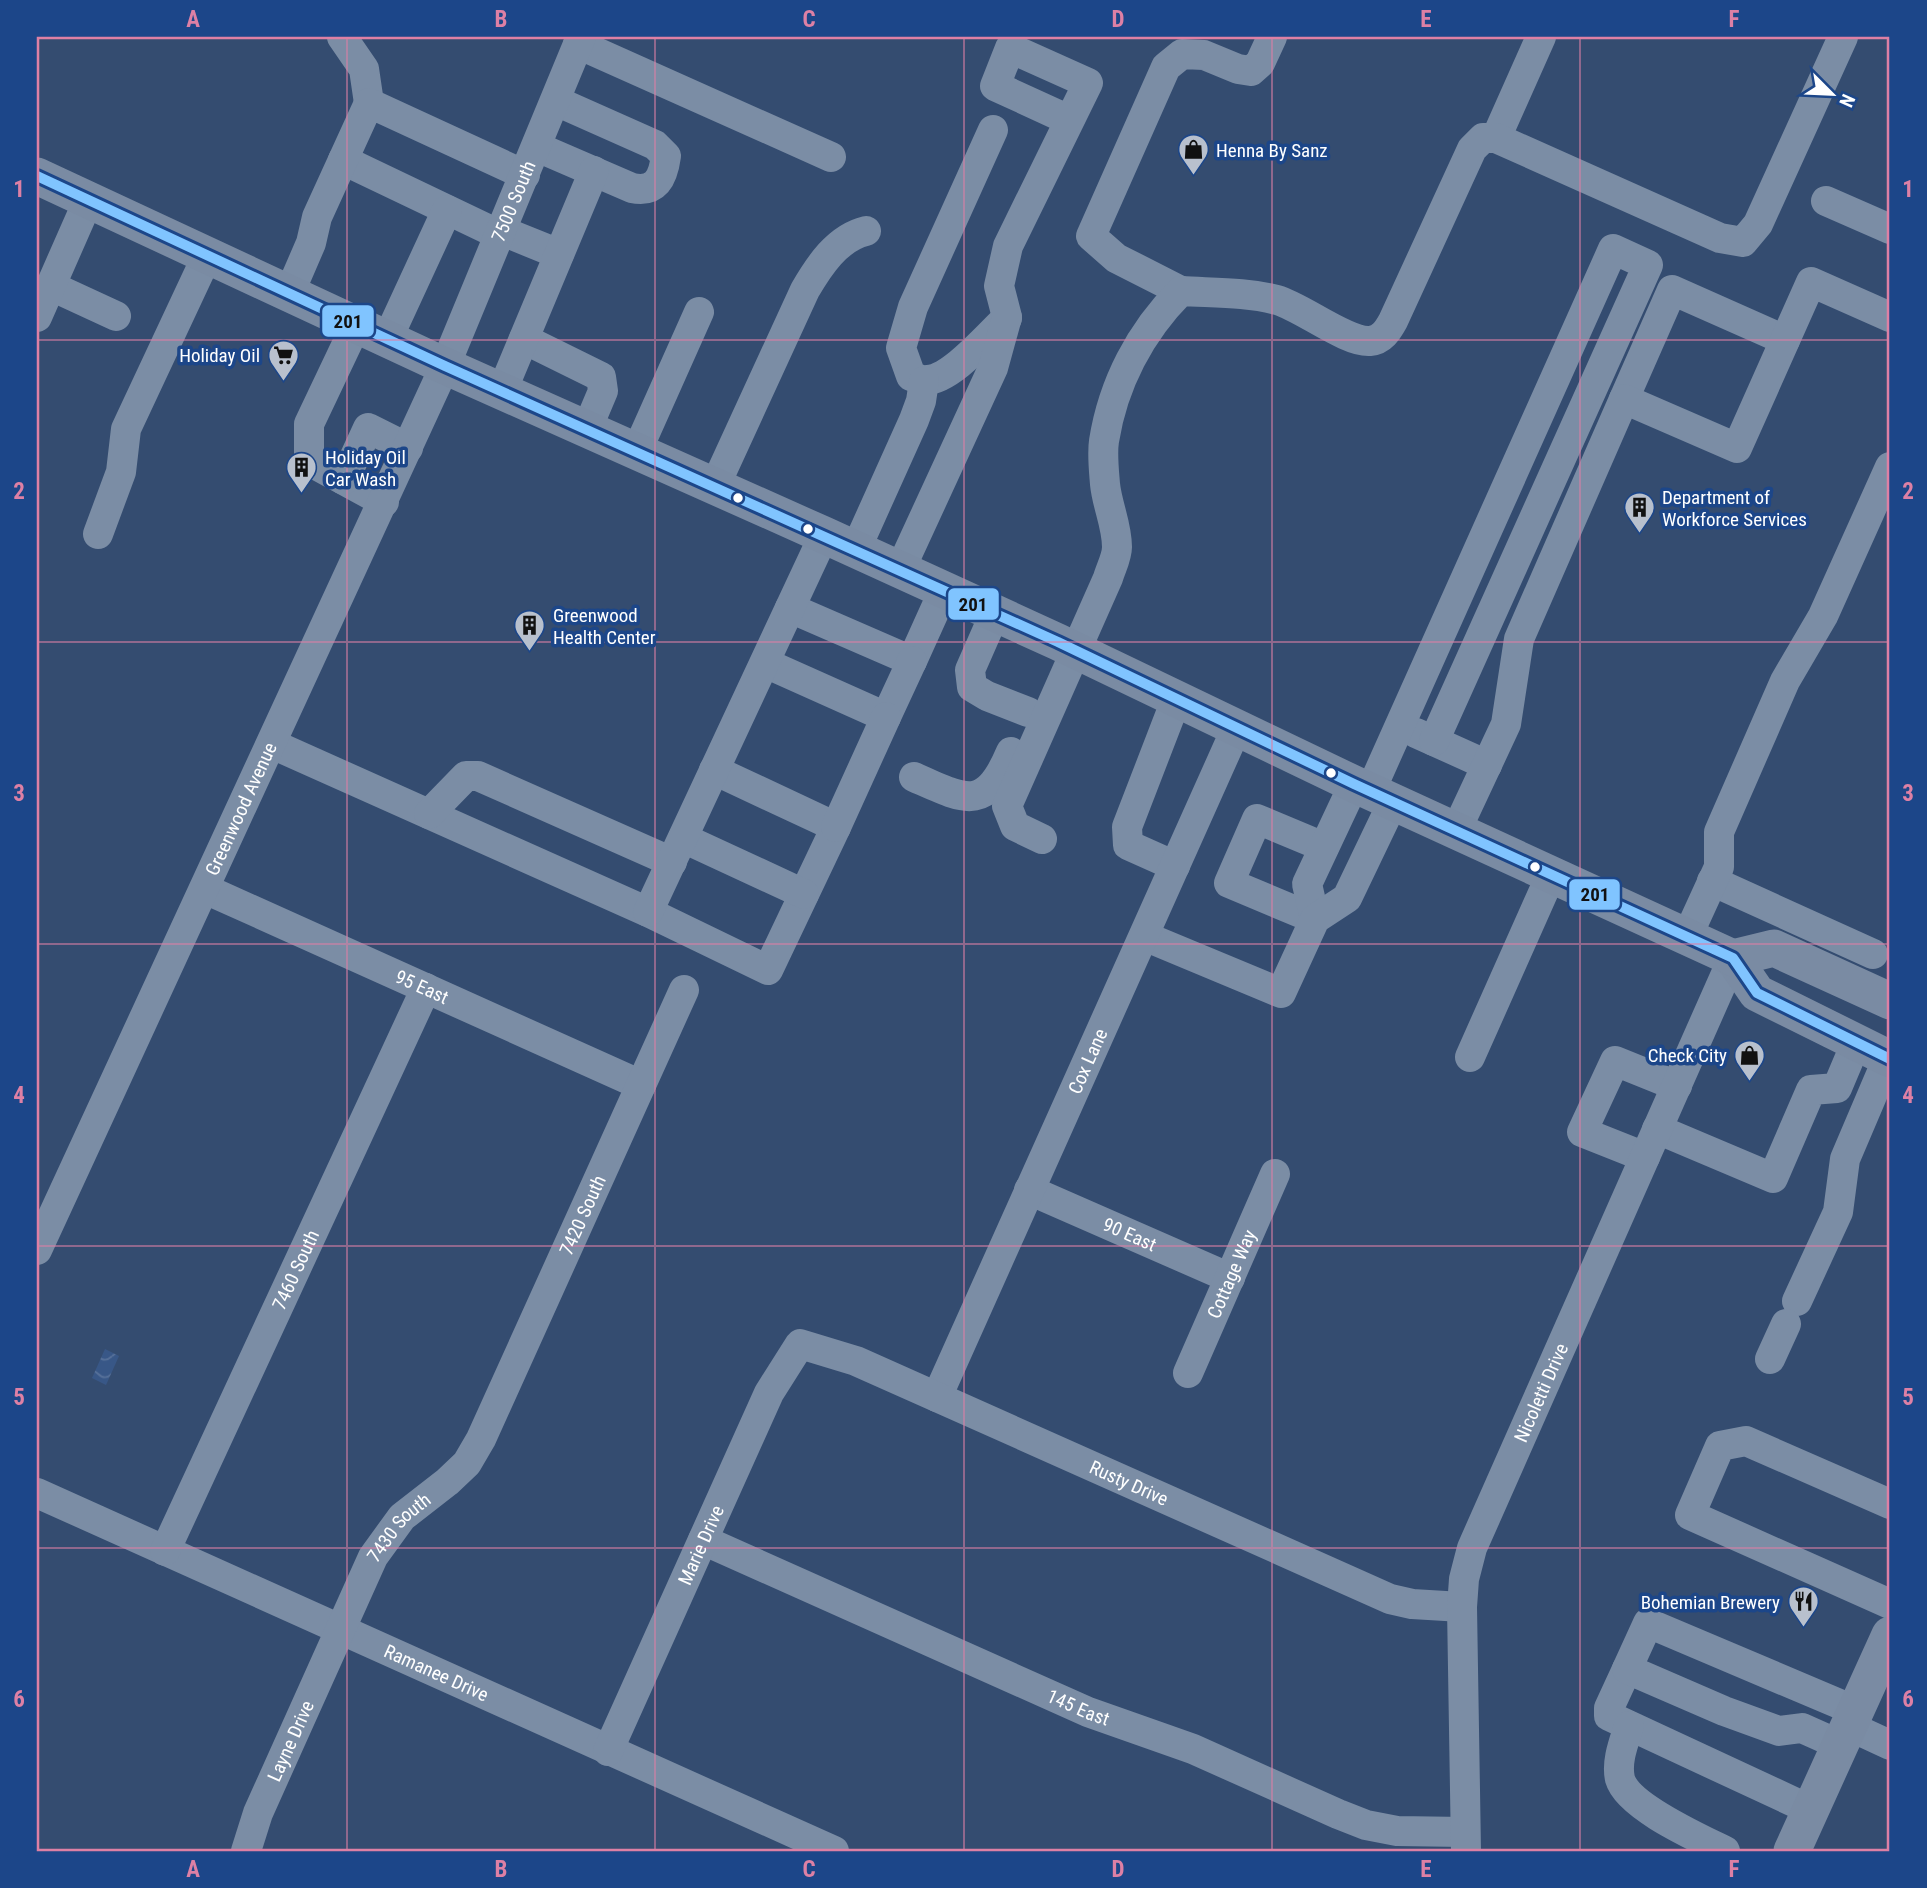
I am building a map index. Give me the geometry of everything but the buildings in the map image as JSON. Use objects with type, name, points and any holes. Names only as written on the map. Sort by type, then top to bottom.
[{"type":"main road","points":[[37,176],[445,366],[995,613],[1372,793],[1733,958],[1757,993],[1878,1053]]},
{"type":"main road","points":[[1733,958],[1774,948],[1875,971]]},
{"type":"main road","points":[[1792,1851],[1890,1635]]},
{"type":"street","points":[[289,294],[311,243],[317,217],[369,103],[364,69],[342,37]]},
{"type":"street","points":[[1272,37],[1260,63],[1251,71],[1238,69],[1204,55],[1182,54],[1166,67],[1091,236],[1116,258],[1181,291],[1245,294],[1280,301],[1353,337],[1370,341],[1384,336],[1393,321],[1472,149],[1483,138],[1496,138],[1720,238],[1743,242],[1758,224],[1843,37]]},
{"type":"street","points":[[1496,138],[1541,37]]},
{"type":"street","points":[[580,40],[831,157]]},
{"type":"street","name":"7500 South","points":[[445,366],[580,40]]},
{"type":"street","points":[[537,147],[632,188],[643,190],[651,188],[657,182],[665,164],[666,156],[655,145],[556,102]]},
{"type":"street","points":[[369,103],[525,175]]},
{"type":"street","points":[[900,570],[993,368],[1007,317],[999,286],[1008,246],[1069,120]]},
{"type":"street","points":[[993,131],[913,307],[901,348],[911,376],[924,381],[936,379],[956,366],[1007,317]]},
{"type":"street","points":[[343,160],[447,210],[559,254]]},
{"type":"street","points":[[502,391],[594,171]]},
{"type":"street","points":[[37,317],[89,201]]},
{"type":"street","points":[[1826,201],[1890,229]]},
{"type":"street","points":[[384,502],[309,461],[309,424],[372,332],[447,210]]},
{"type":"street","points":[[715,486],[791,316],[815,273],[824,260],[847,238],[866,231]]},
{"type":"street","points":[[1144,936],[1281,993],[1315,919],[1347,898],[1372,793],[1613,249],[1648,265],[1434,741]]},
{"type":"street","points":[[98,534],[121,472],[126,429],[207,256]]},
{"type":"street","points":[[1624,399],[1737,448],[1811,282],[1890,317]]},
{"type":"street","points":[[51,286],[116,316]]},
{"type":"street","points":[[1456,831],[1506,724],[1519,639],[1672,290],[1785,340]]},
{"type":"street","points":[[914,777],[968,797],[980,795],[998,781],[1028,712],[1108,578],[1117,550],[1115,524],[1106,487],[1104,443],[1120,382],[1135,349],[1160,312],[1181,291]]},
{"type":"street","points":[[637,451],[699,312]]},
{"type":"street","points":[[524,339],[601,377],[603,391],[587,429]]},
{"type":"street","name":"Greenwood Avenue","points":[[37,1250],[445,366]]},
{"type":"street","points":[[649,912],[790,608],[840,542],[914,420],[924,381]]},
{"type":"street","points":[[344,480],[368,428],[408,448]]},
{"type":"street","points":[[1687,937],[1719,867],[1719,832],[1785,681],[1823,616],[1890,467]]},
{"type":"street","points":[[272,744],[649,912],[768,970],[944,590]]},
{"type":"street","points":[[790,608],[912,661]]},
{"type":"street","points":[[995,613],[974,658],[969,679],[972,687],[979,692],[1028,712]]},
{"type":"street","points":[[1438,640],[1514,673]]},
{"type":"street","points":[[1042,839],[1015,826],[1007,806],[1066,647]]},
{"type":"street","points":[[765,663],[886,717]]},
{"type":"street","points":[[1175,866],[1128,845],[1127,827],[1176,700]]},
{"type":"street","points":[[1400,726],[1487,765]]},
{"type":"street","name":"Cox Lane","points":[[937,1397],[1237,727]]},
{"type":"street","points":[[715,770],[836,827]]},
{"type":"street","points":[[429,814],[466,776],[478,776],[804,894]]},
{"type":"street","points":[[1315,919],[1307,884],[1324,847],[1372,793]]},
{"type":"street","points":[[1315,919],[1229,883],[1257,819],[1324,847]]},
{"type":"street","points":[[1471,1058],[1552,875]]},
{"type":"street","points":[[1712,881],[1875,971]]},
{"type":"street","name":"95 East","points":[[205,889],[641,1085]]},
{"type":"street","name":"Nicoletti Drive","points":[[1465,1842],[1462,1607],[1464,1578],[1472,1548],[1733,958]]},
{"type":"street","name":"7460 South","points":[[165,1551],[426,988]]},
{"type":"street","name":"7420 South","points":[[481,1439],[684,989]]},
{"type":"street","points":[[1657,1129],[1773,1178],[1811,1090],[1837,1088],[1878,1053]]},
{"type":"street","points":[[1770,1359],[1838,1212],[1845,1159],[1878,1053]]},
{"type":"street","points":[[1645,1157],[1582,1132],[1615,1061],[1677,1086]]},
{"type":"street","name":"Cottage Way","points":[[1188,1373],[1275,1174]]},
{"type":"street","name":"90 East","points":[[1029,1190],[1230,1278]]},
{"type":"street","name":"Rusty Drive","points":[[800,1344],[856,1360],[1390,1599],[1412,1604],[1462,1607]]},
{"type":"street","name":"Marie Drive","points":[[608,1751],[769,1393],[800,1344]]},
{"type":"street","name":"7430 South","points":[[340,1631],[373,1557],[386,1536],[402,1517],[467,1463],[481,1439]]},
{"type":"street","points":[[1890,1504],[1746,1441],[1720,1446],[1690,1515],[1890,1604]]},
{"type":"street","name":"Ramanee Drive","points":[[37,1493],[834,1851]]},
{"type":"street","name":"145 East","points":[[703,1540],[1088,1712],[1193,1749],[1338,1814],[1366,1825],[1465,1842]]},
{"type":"street","points":[[1811,1810],[1609,1716],[1609,1708],[1648,1623],[1848,1728],[1890,1745]]},
{"type":"street","name":"Layne Drive","points":[[246,1851],[258,1813],[340,1631]]},
{"type":"street","points":[[1627,1669],[1779,1731],[1848,1728]]},
{"type":"street","points":[[1629,1726],[1619,1760],[1620,1778],[1628,1796],[1675,1826],[1725,1851]]},
{"type":"water","points":[[105,1349],[119,1356],[106,1385],[92,1378]]},
{"type":"transit line","name":"201","points":[[37,176],[445,366],[1058,642],[1354,784],[1733,958],[1757,993],[1890,1059]]},
{"type":"place","name":"Henna By Sanz","points":[[1193,177]]},
{"type":"place","name":"Holiday Oil","points":[[283,382]]},
{"type":"place","name":"Holiday Oil Car Wash","points":[[302,495]]},
{"type":"place","name":"Department of Workforce Services","points":[[1639,535]]},
{"type":"place","name":"Greenwood Health Center","points":[[530,653]]},
{"type":"place","name":"Check City","points":[[1750,1082]]},
{"type":"place","name":"Bohemian Brewery","points":[[1803,1629]]}]
